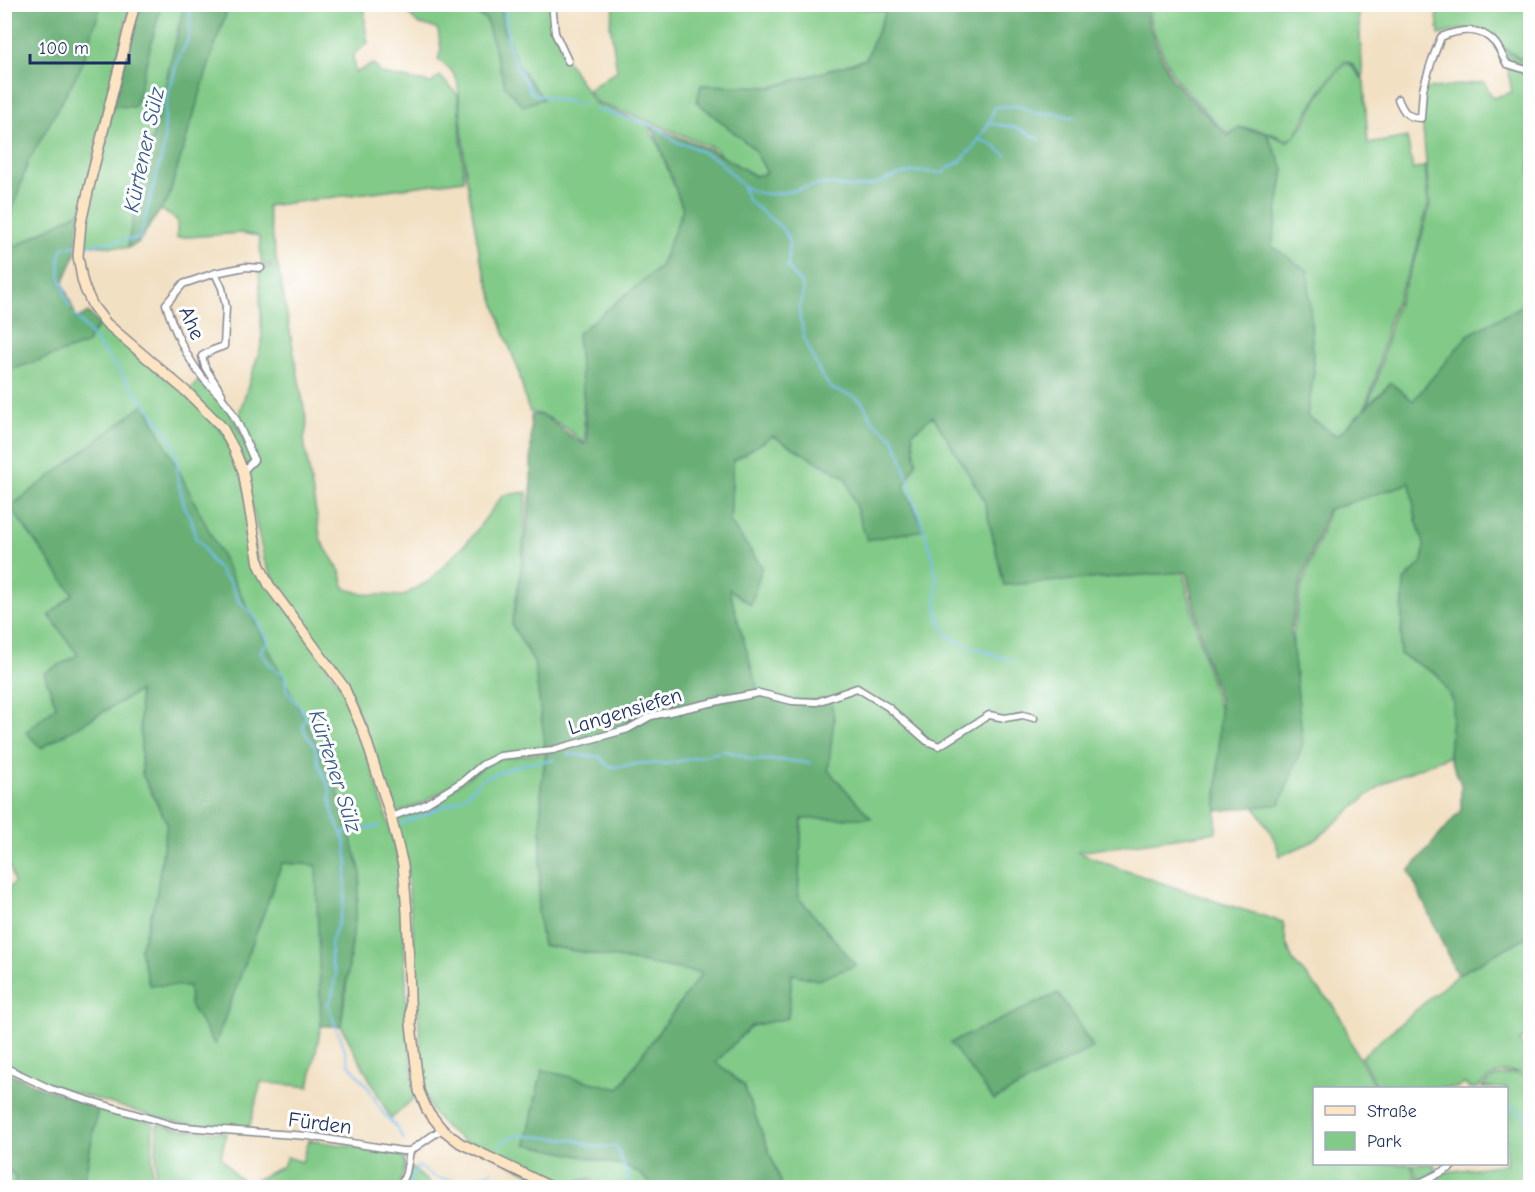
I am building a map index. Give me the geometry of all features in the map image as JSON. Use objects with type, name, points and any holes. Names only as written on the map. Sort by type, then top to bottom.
[{"type":"main road","points":[[135,4],[78,239],[80,273],[85,289],[106,323],[188,393],[222,427],[243,471],[260,564],[269,585],[344,687],[364,733],[391,817],[403,865],[411,1025],[419,1091],[427,1110],[442,1129],[468,1147],[553,1188]]},
{"type":"street","points":[[552,4],[555,33],[568,61]]},
{"type":"street","points":[[1398,99],[1407,115],[1421,118],[1423,89],[1441,37],[1464,30],[1474,31],[1488,37],[1496,44],[1507,64],[1530,71]]},
{"type":"street","name":"Ahe","points":[[226,402],[202,378],[174,328],[166,304],[183,284],[215,273],[245,267],[261,268]]},
{"type":"street","name":"Ahe","points":[[215,273],[222,288],[226,307],[224,346],[202,357],[204,367],[225,398],[254,460],[243,471]]},
{"type":"street","name":"Langensiefen","points":[[391,817],[424,805],[463,781],[482,765],[500,756],[554,750],[628,729],[651,716],[759,693],[792,701],[817,702],[834,698],[857,688],[888,707],[927,741],[939,746],[989,715],[1005,718],[1023,715],[1034,718]]},
{"type":"street","name":"Fürden","points":[[4,1067],[51,1089],[185,1127],[308,1136],[394,1151],[410,1151]]},
{"type":"street","points":[[400,1188],[406,1173],[410,1151],[442,1129]]},
{"type":"street","points":[[1421,1188],[1420,1183],[1427,1178],[1454,1165]]},
{"type":"green space","points":[[5,4],[101,5],[81,67],[28,162],[5,232]]},
{"type":"green space","points":[[825,4],[886,11],[866,59],[773,87],[701,85],[697,102],[754,149],[767,173],[756,176],[721,156],[716,149],[596,102],[588,90],[617,71],[610,23],[615,5]]},
{"type":"green space","points":[[101,5],[130,5],[81,211],[5,252],[5,232],[28,162],[81,67]]},
{"type":"green space","points":[[139,5],[161,5],[135,107],[113,106]]},
{"type":"green space","points":[[161,5],[184,5],[128,248],[81,244],[83,225],[113,106],[135,106]]},
{"type":"green space","points":[[184,5],[229,5],[168,199],[138,243],[128,248],[130,233]]},
{"type":"green space","points":[[229,5],[365,5],[368,43],[353,55],[355,73],[373,64],[382,74],[431,83],[440,76],[458,95],[464,180],[267,206],[277,263],[262,266],[259,236],[240,233],[177,238],[177,220],[160,209],[168,199]]},
{"type":"green space","points":[[405,5],[462,5],[462,8],[486,19],[505,86],[543,98],[519,67],[503,28],[502,5],[551,5],[563,54],[594,103],[649,125],[657,141],[683,209],[660,267],[577,334],[584,400],[586,440],[584,443],[552,419],[530,412],[527,405],[518,369],[480,257],[466,175],[457,80],[451,70],[438,60],[441,49],[438,30],[417,23]]},
{"type":"green space","points":[[462,5],[502,5],[503,28],[519,67],[543,99],[523,106],[505,86],[486,19],[462,8]]},
{"type":"green space","points":[[825,5],[1145,5],[1149,27],[1171,78],[1228,136],[1239,128],[1266,133],[1284,169],[1272,246],[1308,271],[1314,372],[1307,416],[1337,436],[1391,383],[1413,401],[1468,335],[1520,307],[1530,292],[1530,935],[1457,975],[1409,871],[1461,810],[1461,784],[1449,756],[1453,702],[1438,675],[1400,654],[1404,581],[1423,561],[1424,544],[1416,519],[1410,483],[1327,510],[1299,588],[1291,630],[1303,744],[1280,804],[1217,811],[1220,702],[1206,658],[1186,572],[1004,585],[984,499],[933,416],[912,433],[916,462],[904,487],[924,530],[867,540],[846,478],[773,436],[733,461],[730,522],[762,567],[751,605],[729,589],[759,694],[792,703],[831,699],[834,719],[828,770],[871,818],[802,819],[798,897],[856,965],[818,980],[792,974],[788,1018],[751,1026],[716,1062],[744,1086],[781,1187],[654,1187],[638,1172],[621,1165],[526,1144],[542,1070],[619,1089],[702,973],[543,945],[538,912],[541,788],[546,753],[534,662],[512,625],[531,491],[531,415],[543,415],[583,444],[588,443],[577,334],[660,267],[683,209],[652,126],[713,151],[755,176],[767,173],[754,149],[697,102],[701,85],[773,87],[866,59],[886,11]]},
{"type":"green space","points":[[1147,5],[1358,5],[1363,78],[1351,63],[1345,61],[1323,87],[1294,137],[1287,140],[1265,131],[1239,127],[1229,134],[1173,76],[1151,26]]},
{"type":"green space","points":[[1436,5],[1530,5],[1530,59],[1521,59],[1501,46],[1499,49],[1485,33],[1463,29],[1439,35]]},
{"type":"green space","points":[[1501,46],[1520,59],[1530,59],[1530,70],[1508,64],[1499,49]]},
{"type":"green space","points":[[1346,63],[1350,64],[1364,81],[1368,144],[1407,137],[1413,170],[1425,166],[1428,205],[1415,255],[1390,317],[1375,381],[1364,409],[1337,436],[1307,416],[1314,372],[1272,246],[1284,169],[1266,133],[1287,142],[1292,138],[1327,85]]},
{"type":"green space","points":[[1507,65],[1530,71],[1530,292],[1521,307],[1468,335],[1413,401],[1391,383],[1367,406],[1377,381],[1393,316],[1417,254],[1430,205],[1422,118],[1425,89],[1484,82],[1493,98],[1512,92]]},
{"type":"green space","points":[[81,211],[75,255],[63,283],[77,319],[88,312],[99,324],[86,344],[5,372],[5,252]]},
{"type":"green space","points":[[278,266],[307,424],[304,441],[321,541],[341,573],[344,588],[363,594],[403,596],[429,581],[470,539],[503,495],[527,492],[521,570],[512,624],[534,662],[546,750],[501,755],[423,803],[392,815],[379,766],[348,685],[284,596],[265,563],[244,471],[254,461],[237,420],[262,343],[259,269]]},
{"type":"green space","points":[[99,324],[187,395],[221,428],[242,471],[258,565],[342,688],[362,735],[401,866],[408,1028],[416,1096],[391,1119],[341,1026],[361,873],[74,594],[79,655],[56,706],[41,748],[139,690],[142,774],[167,823],[156,898],[140,950],[190,986],[215,1044],[282,863],[317,865],[321,1026],[309,1087],[261,1082],[249,1129],[187,1124],[155,1117],[53,1086],[5,1064],[5,890],[14,883],[5,854],[5,372],[86,344]]},
{"type":"green space","points":[[201,378],[225,403],[253,459],[244,469],[236,450],[189,391]]},
{"type":"green space","points":[[145,404],[334,778],[361,873],[341,1026],[321,1026],[316,865],[282,863],[215,1045],[190,1005],[189,986],[149,985],[140,950],[156,898],[167,823],[142,774],[139,691],[41,748],[26,732],[56,706],[44,673],[78,655],[49,615],[73,594],[10,507]]},
{"type":"green space","points":[[933,415],[984,499],[1004,585],[1183,572],[1204,658],[1220,711],[1216,832],[1078,852],[1118,868],[1283,922],[1286,942],[1293,961],[1331,1003],[1375,1087],[1313,1087],[1313,1165],[1410,1165],[1420,1187],[781,1187],[744,1086],[716,1062],[751,1026],[788,1018],[792,974],[856,965],[798,897],[802,818],[871,818],[828,770],[834,719],[818,701],[792,700],[758,693],[728,588],[762,567],[730,522],[733,460],[773,436],[846,478],[867,540],[924,529],[904,487],[916,462],[912,433]]},
{"type":"green space","points":[[1410,483],[1416,519],[1424,544],[1423,561],[1404,581],[1400,654],[1438,675],[1453,702],[1449,756],[1388,781],[1314,841],[1280,856],[1266,824],[1254,806],[1280,803],[1294,627],[1301,589],[1329,509]]},
{"type":"green space","points":[[546,753],[541,788],[538,912],[543,945],[702,973],[619,1089],[542,1070],[526,1144],[621,1165],[638,1172],[654,1187],[597,1187],[590,1178],[571,1183],[553,1181],[554,1186],[463,1140],[446,1128],[432,1112],[424,1089],[415,954],[406,865],[393,818],[425,807],[501,758]]},
{"type":"green space","points":[[1530,935],[1530,1034],[1519,1041],[1530,1056],[1530,1074],[1501,1072],[1489,1078],[1479,1087],[1468,1087],[1465,1084],[1458,1087],[1377,1087],[1361,1057],[1457,975]]},
{"type":"green space","points":[[1058,993],[1093,1047],[994,1100],[950,1043]]},
{"type":"green space","points":[[4,1070],[35,1085],[98,1107],[83,1187],[11,1187],[16,1179],[5,1164]]},
{"type":"green space","points":[[1513,1073],[1530,1077],[1530,1187],[1422,1188],[1421,1183],[1438,1173],[1508,1165],[1508,1087],[1483,1087],[1491,1079]]},
{"type":"green space","points":[[98,1107],[153,1123],[152,1187],[83,1188]]},
{"type":"green space","points":[[158,1124],[180,1129],[226,1133],[221,1157],[236,1176],[250,1183],[283,1166],[287,1157],[302,1162],[309,1140],[400,1154],[405,1166],[398,1187],[155,1188]]},
{"type":"green space","points":[[4,1164],[16,1179],[11,1187],[5,1187]]},
{"type":"green space","points":[[1412,1165],[1434,1165],[1436,1172],[1420,1181]]},
{"type":"green space","points":[[411,1167],[434,1187],[402,1188]]},
{"type":"green space","points":[[506,1178],[547,1187],[486,1188]]},
{"type":"green space","points":[[590,1178],[597,1187],[556,1187],[553,1181],[571,1183]]},
{"type":"waterway","name":"Kürtener Sülz","points":[[82,246],[140,238],[164,147],[168,96],[177,62],[188,40],[191,4]]},
{"type":"waterway","points":[[504,4],[508,44],[532,94],[584,105]]},
{"type":"waterway","points":[[743,186],[764,194],[775,194],[818,185],[865,186],[912,172],[943,173],[972,150],[988,125],[995,107],[1019,106],[1034,113],[1053,113],[1075,118]]},
{"type":"waterway","points":[[594,109],[660,129],[678,143],[688,145],[718,160],[742,185],[748,200],[783,229],[789,245],[788,268],[802,285],[803,292],[799,309],[804,338],[821,375],[832,389],[861,401],[873,421],[893,438],[902,459],[933,557],[940,623],[949,637],[1013,661]]},
{"type":"waterway","points":[[989,123],[1017,128],[1040,139]]},
{"type":"waterway","points":[[979,139],[991,144],[1006,155]]},
{"type":"waterway","name":"Kürtener Sülz","points":[[70,307],[59,262],[64,247],[77,246]]},
{"type":"waterway","name":"Kürtener Sülz","points":[[75,315],[172,439],[177,458],[178,481],[195,537],[210,560],[230,582],[238,600],[254,616],[268,640],[261,653],[270,665],[283,674],[287,690],[305,717],[303,728],[314,744],[319,765],[330,790],[333,814],[345,842],[348,864],[341,914],[331,943],[331,962],[336,973],[333,993],[328,1004],[349,1064],[404,1140]]},
{"type":"waterway","points":[[567,754],[601,757],[607,765],[615,767],[644,763],[666,764],[725,751],[752,760],[810,763]]},
{"type":"waterway","points":[[401,824],[457,801],[482,779],[523,764],[554,760]]},
{"type":"waterway","points":[[342,833],[380,826]]},
{"type":"waterway","points":[[1508,1104],[1530,1120]]},
{"type":"waterway","name":"Kürtener Sülz","points":[[500,1146],[503,1141],[518,1135],[575,1140],[594,1147],[616,1146],[633,1188]]},
{"type":"waterway","name":"Kürtener Sülz","points":[[407,1188],[418,1166],[436,1178],[461,1181],[493,1171]]}]
